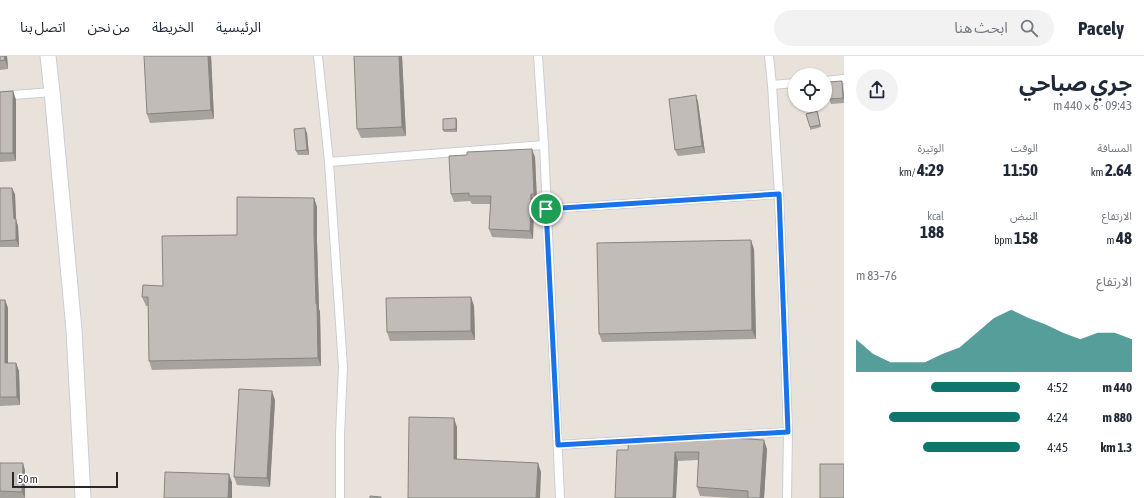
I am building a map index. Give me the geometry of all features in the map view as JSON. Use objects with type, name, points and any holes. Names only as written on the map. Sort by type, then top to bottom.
[{"type":"street","points":[[48,56],[74,330],[83,498]]},
{"type":"lane","points":[[318,56],[329,162],[343,366],[340,435],[340,498]]},
{"type":"lane","points":[[538,56],[544,145],[560,498]]},
{"type":"lane","points":[[769,56],[779,194],[788,432],[787,498]]},
{"type":"lane","points":[[832,80],[844,79]]},
{"type":"lane","points":[[772,85],[788,84]]},
{"type":"lane","points":[[0,96],[52,92]]},
{"type":"lane","points":[[329,162],[544,145]]},
{"type":"lane","points":[[546,209],[779,194]]},
{"type":"lane","points":[[558,445],[788,432]]},
{"type":"building","points":[[0,56],[4,56],[5,60],[0,61]]},
{"type":"building","points":[[144,56],[208,56],[211,110],[147,114]]},
{"type":"building","points":[[354,56],[399,56],[402,127],[357,129]]},
{"type":"building","points":[[842,81],[843,98],[832,99],[832,82]]},
{"type":"building","points":[[13,91],[13,153],[0,153],[0,92]]},
{"type":"building","points":[[696,95],[702,146],[675,150],[669,99]]},
{"type":"building","points":[[817,112],[820,125],[810,127],[806,114]]},
{"type":"building","points":[[456,118],[456,129],[443,130],[443,119]]},
{"type":"building","points":[[305,128],[307,150],[296,151],[294,129]]},
{"type":"building","points":[[532,149],[534,194],[531,194],[530,231],[489,229],[491,196],[469,196],[469,193],[451,194],[449,156],[467,155],[467,152]]},
{"type":"building","points":[[0,188],[12,188],[14,219],[16,219],[16,240],[0,241]]},
{"type":"building","points":[[237,197],[314,198],[318,358],[149,361],[148,297],[142,297],[143,285],[163,286],[162,236],[237,235]]},
{"type":"building","points":[[751,240],[752,330],[599,334],[597,243]]},
{"type":"building","points":[[471,297],[471,331],[387,332],[386,298]]},
{"type":"building","points":[[0,300],[5,300],[5,363],[16,363],[17,397],[0,397]]},
{"type":"building","points":[[239,389],[272,391],[267,478],[234,477]]},
{"type":"building","points":[[409,417],[454,418],[454,459],[538,463],[536,498],[408,498]]},
{"type":"building","points":[[700,436],[764,440],[760,498],[748,498],[748,491],[697,487],[699,452],[675,452],[673,498],[615,498],[617,450],[628,450],[629,438],[644,437],[675,439],[700,438]]},
{"type":"building","points":[[0,463],[23,463],[22,492],[0,491]]},
{"type":"building","points":[[820,464],[844,464],[844,498],[820,498]]},
{"type":"building","points":[[165,472],[229,474],[228,498],[164,498]]},
{"type":"building","points":[[370,496],[381,497],[381,498],[370,498]]},
{"type":"route","points":[[779,194],[788,432],[558,445],[546,209],[779,194]]}]
